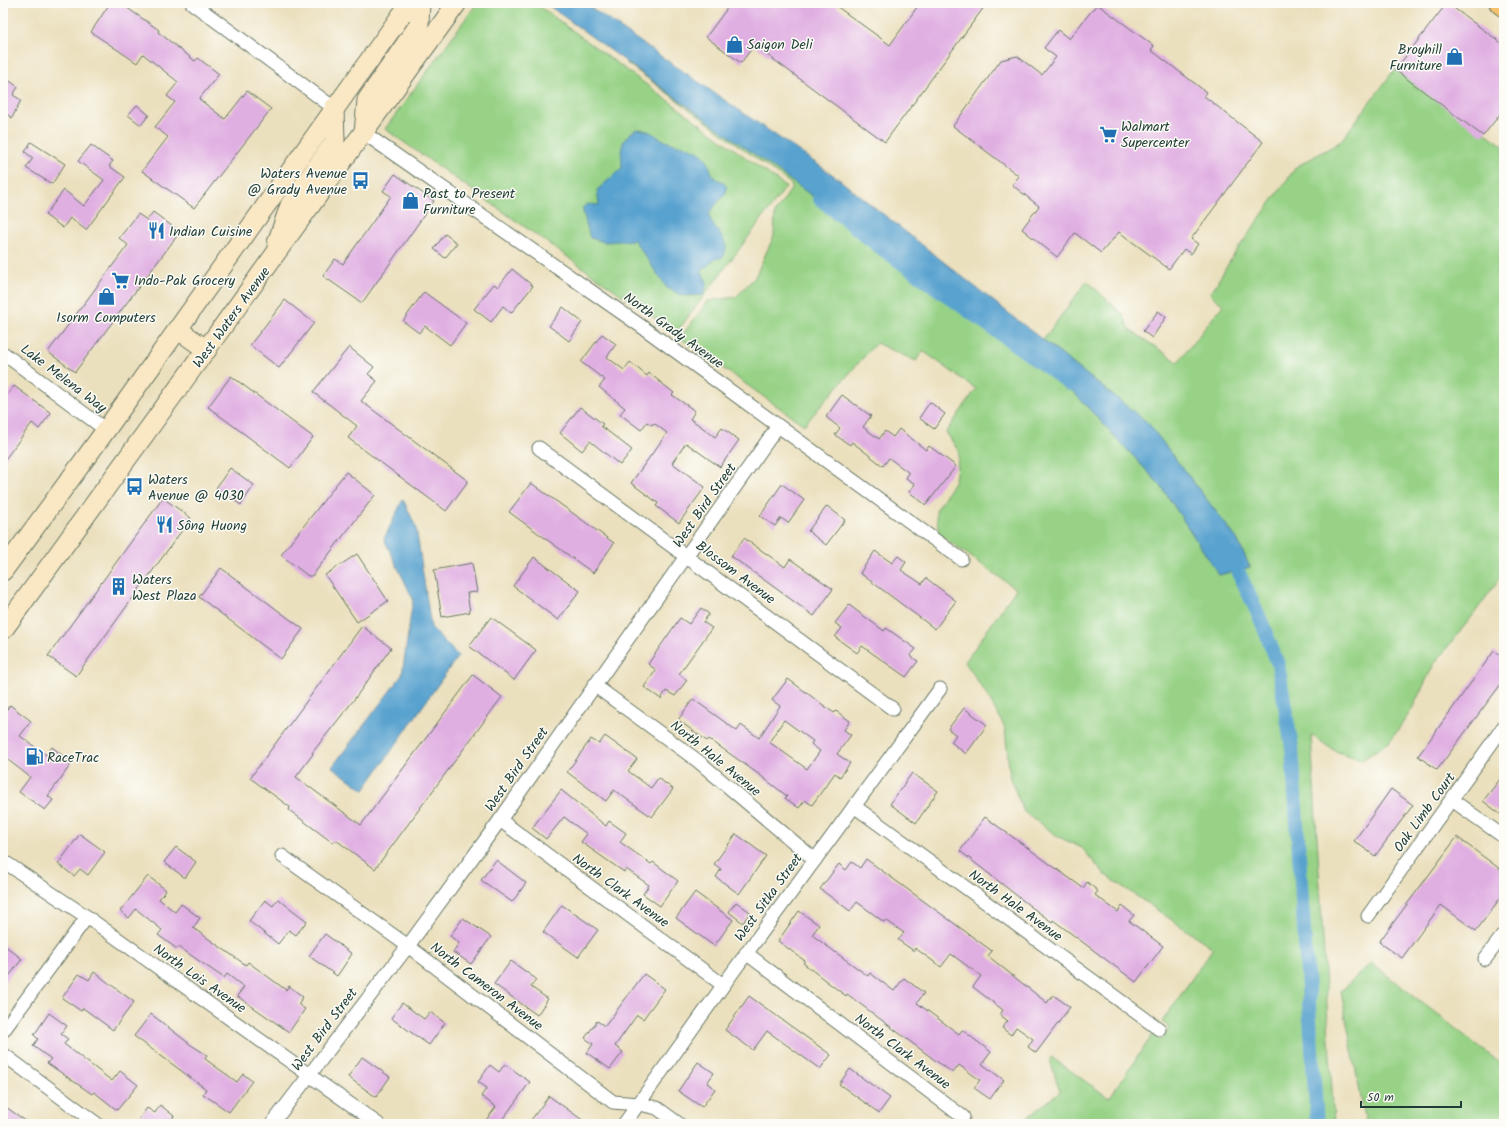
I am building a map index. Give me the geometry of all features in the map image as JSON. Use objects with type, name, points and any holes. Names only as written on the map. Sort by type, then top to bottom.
[{"type":"main road","points":[[3,571],[106,430],[410,3]]},
{"type":"main road","points":[[364,133],[367,100],[419,25],[420,3]]},
{"type":"main road","name":"West Waters Avenue","points":[[3,630],[457,3]]},
{"type":"main road","points":[[1500,3],[1504,6]]},
{"type":"main road","points":[[272,260],[290,205],[335,141],[334,108]]},
{"type":"main road","points":[[178,329],[207,350]]},
{"type":"street","points":[[192,3],[334,108]]},
{"type":"street","name":"North Grady Avenue","points":[[364,133],[648,331],[961,559]]},
{"type":"street","name":"Lake Melena Way","points":[[3,353],[106,430]]},
{"type":"street","name":"West Bird Street","points":[[272,1124],[408,946],[500,820],[594,685],[688,556],[778,426]]},
{"type":"street","name":"Blossom Avenue","points":[[539,448],[688,556],[893,709]]},
{"type":"street","name":"North Hale Avenue","points":[[594,685],[698,761],[815,860]]},
{"type":"street","name":"West Sitka Street","points":[[624,1124],[640,1104],[746,953],[940,689]]},
{"type":"street","name":"Oak Limb Court","points":[[1368,916],[1504,726]]},
{"type":"street","points":[[1452,800],[1504,837]]},
{"type":"street","name":"North Hale Avenue","points":[[854,806],[1159,1029]]},
{"type":"street","name":"North Clark Avenue","points":[[500,820],[723,985]]},
{"type":"street","name":"North Cameron Avenue","points":[[282,856],[408,946],[613,1102],[640,1104],[657,1108],[679,1124]]},
{"type":"street","name":"North Lois Avenue","points":[[3,861],[87,917],[378,1124]]},
{"type":"street","points":[[3,1031],[87,917]]},
{"type":"street","points":[[1485,959],[1504,934]]},
{"type":"street","name":"North Clark Avenue","points":[[746,953],[964,1117]]},
{"type":"street","points":[[3,1054],[97,1124]]},
{"type":"green space","points":[[477,3],[535,3],[786,187],[676,333],[385,129]]},
{"type":"green space","points":[[625,62],[817,198],[1053,370],[1161,486],[1219,575],[1250,567],[1237,539],[1148,423],[1043,340],[1087,281],[1123,315],[1130,330],[1178,362],[1223,305],[1210,294],[1235,253],[1296,167],[1340,142],[1395,69],[1504,146],[1504,572],[1474,614],[1434,664],[1411,711],[1390,741],[1362,760],[1335,751],[1311,735],[1334,1124],[1019,1124],[1060,1092],[1050,1060],[1051,1057],[1109,1098],[1154,1033],[1162,1039],[1170,1028],[1162,1022],[1213,948],[1104,874],[1082,848],[1059,837],[1024,812],[1010,778],[1005,728],[987,695],[965,662],[1016,589],[939,534],[936,511],[955,480],[959,452],[946,432],[976,389],[923,351],[916,361],[876,343],[804,425],[680,338],[708,301],[736,297],[755,277],[774,236],[775,213],[792,188],[791,184]]},
{"type":"green space","points":[[1371,963],[1504,1066],[1504,1124],[1366,1124],[1341,991]]},
{"type":"water","points":[[545,3],[584,3],[836,177],[1148,423],[1237,539],[1250,567],[1219,575],[1161,486],[1053,370]]},
{"type":"water","points":[[637,129],[650,132],[668,142],[697,151],[705,157],[715,178],[722,181],[726,186],[726,193],[709,213],[713,225],[724,240],[726,251],[723,257],[715,259],[701,271],[707,282],[704,295],[683,296],[667,288],[634,240],[605,242],[590,238],[582,208],[587,204],[599,205],[597,190],[622,168],[622,146],[627,137]]},
{"type":"water","points":[[403,499],[416,527],[431,627],[458,656],[364,790],[332,767],[402,675],[413,599],[384,539]]},
{"type":"building","points":[[110,3],[120,3],[159,30],[158,32],[195,61],[198,58],[219,74],[199,99],[225,119],[247,91],[271,109],[194,208],[142,171],[168,137],[155,127],[175,102],[167,96],[178,82],[143,54],[137,63],[91,32]]},
{"type":"building","points":[[731,3],[832,3],[890,45],[920,3],[987,3],[885,142],[754,45],[741,63],[706,37]]},
{"type":"building","name":"Broyhill Furniture","points":[[1447,3],[1504,45],[1504,109],[1483,136],[1395,70]]},
{"type":"building","name":"Walmart Supercenter","points":[[1097,4],[1154,46],[1151,50],[1206,92],[1204,96],[1263,142],[1191,239],[1198,244],[1191,254],[1184,249],[1169,269],[1119,232],[1101,253],[1075,233],[1057,257],[1022,229],[1039,206],[1012,185],[1019,176],[953,126],[1001,60],[1017,56],[1042,75],[1056,57],[1044,48],[1058,30],[1069,39]]},
{"type":"building","points":[[3,76],[18,87],[13,95],[21,100],[12,118],[3,111]]},
{"type":"building","points":[[137,105],[149,115],[141,125],[128,115]]},
{"type":"building","points":[[31,142],[65,164],[52,184],[26,168],[33,158],[25,152]]},
{"type":"building","points":[[91,145],[113,161],[109,166],[125,177],[86,230],[70,218],[63,228],[45,215],[64,190],[84,206],[104,180],[78,161]]},
{"type":"building","points":[[395,174],[434,201],[362,303],[323,276],[335,259],[343,264],[391,196],[383,191]]},
{"type":"building","points":[[153,212],[180,232],[75,372],[48,352],[128,245],[119,238],[138,214],[147,220]]},
{"type":"building","points":[[445,234],[457,243],[445,258],[434,249]]},
{"type":"building","points":[[512,269],[533,286],[511,313],[503,306],[491,322],[474,309],[494,284],[498,287]]},
{"type":"building","points":[[424,292],[466,323],[450,345],[425,326],[419,333],[403,321]]},
{"type":"building","points":[[285,300],[314,323],[279,368],[250,345]]},
{"type":"building","points":[[563,307],[582,322],[569,341],[549,326]]},
{"type":"building","points":[[1158,311],[1166,317],[1152,338],[1143,331]]},
{"type":"building","points":[[602,334],[616,344],[607,357],[624,370],[630,362],[647,376],[649,373],[674,393],[672,395],[695,411],[690,419],[715,437],[722,428],[739,440],[720,467],[686,443],[672,463],[705,487],[679,523],[656,506],[658,503],[631,483],[667,433],[654,423],[652,425],[647,422],[641,430],[620,414],[625,408],[599,387],[605,380],[581,362]]},
{"type":"building","points":[[349,347],[374,367],[368,374],[377,381],[361,401],[468,481],[446,511],[348,438],[357,426],[313,392]]},
{"type":"building","points":[[231,376],[313,437],[290,468],[208,407]]},
{"type":"building","points":[[14,386],[51,413],[39,429],[32,423],[3,462],[3,400]]},
{"type":"building","points":[[842,395],[871,416],[863,427],[879,439],[885,431],[893,437],[899,429],[926,450],[929,446],[956,466],[926,505],[909,492],[915,484],[906,478],[909,473],[889,458],[883,466],[852,442],[850,445],[835,435],[840,428],[826,417]]},
{"type":"building","points":[[930,402],[945,414],[934,429],[919,418]]},
{"type":"building","points":[[580,407],[603,424],[601,426],[632,450],[620,465],[590,441],[582,451],[560,433]]},
{"type":"building","points":[[230,468],[254,485],[241,505],[216,488]]},
{"type":"building","points":[[346,472],[375,495],[312,576],[308,576],[281,555]]},
{"type":"building","points":[[531,483],[614,543],[593,573],[509,512]]},
{"type":"building","points":[[782,484],[804,500],[788,523],[781,518],[775,526],[760,516]]},
{"type":"building","name":"Waters West Plaza","points":[[163,498],[191,518],[76,676],[48,656]]},
{"type":"building","points":[[827,506],[845,520],[826,545],[808,531]]},
{"type":"building","points":[[744,538],[785,567],[790,559],[833,589],[814,616],[731,556]]},
{"type":"building","points":[[875,551],[892,563],[898,556],[906,562],[901,570],[922,584],[926,578],[956,601],[935,629],[860,573]]},
{"type":"building","points":[[357,554],[388,601],[357,622],[325,575]]},
{"type":"building","points":[[534,557],[580,591],[558,620],[513,586]]},
{"type":"building","points":[[472,563],[477,592],[467,593],[470,612],[442,617],[434,570]]},
{"type":"building","points":[[221,568],[303,629],[281,659],[199,597]]},
{"type":"building","points":[[849,605],[884,631],[886,628],[916,649],[910,656],[918,661],[906,677],[862,646],[857,653],[835,637],[842,628],[835,623]]},
{"type":"building","points":[[701,608],[709,614],[703,622],[712,628],[679,674],[687,680],[675,696],[666,691],[661,699],[644,687],[656,670],[648,664],[680,618],[689,624]]},
{"type":"building","points":[[491,617],[536,650],[514,680],[469,646]]},
{"type":"building","points":[[362,626],[391,648],[353,701],[312,753],[313,754],[296,777],[361,825],[473,675],[502,697],[375,869],[336,840],[333,843],[289,810],[290,807],[250,778]]},
{"type":"building","points":[[1494,651],[1504,658],[1504,680],[1437,770],[1418,756]]},
{"type":"building","points":[[788,679],[834,713],[836,711],[850,721],[844,730],[851,735],[837,754],[850,763],[840,777],[835,773],[812,805],[805,800],[799,808],[785,798],[787,796],[757,773],[709,739],[707,741],[678,720],[693,699],[737,731],[741,725],[759,738],[780,706],[772,700]],"holes":[[[784,720],[813,741],[811,744],[820,751],[807,769],[769,742]]]},
{"type":"building","name":"RaceTrac","points":[[10,705],[31,721],[20,736],[46,755],[52,747],[72,763],[48,796],[53,800],[45,810],[19,792],[30,777],[3,756],[3,714]]},
{"type":"building","points":[[964,708],[987,725],[966,754],[951,742],[956,735],[948,729]]},
{"type":"building","points":[[605,736],[637,759],[628,771],[651,788],[658,778],[673,789],[652,817],[614,790],[606,801],[567,772],[591,739],[599,744]]},
{"type":"building","points":[[912,773],[938,791],[916,823],[890,804]]},
{"type":"building","points":[[1504,774],[1504,817],[1483,801]]},
{"type":"building","points":[[1391,789],[1413,805],[1375,856],[1354,841]]},
{"type":"building","points":[[561,790],[606,826],[609,821],[626,833],[620,842],[651,864],[653,862],[678,881],[660,906],[643,894],[649,885],[626,869],[624,872],[581,842],[587,834],[564,817],[546,839],[532,828]]},
{"type":"building","points":[[985,817],[1083,888],[1087,882],[1098,891],[1095,895],[1118,912],[1122,906],[1134,915],[1129,921],[1163,946],[1136,982],[1053,920],[1052,922],[1030,906],[960,851]]},
{"type":"building","points":[[80,834],[105,852],[88,875],[80,869],[74,876],[58,864]]},
{"type":"building","points":[[736,834],[766,856],[739,894],[716,877],[721,869],[714,864]]},
{"type":"building","points":[[1457,837],[1504,872],[1504,893],[1476,931],[1441,905],[1402,958],[1379,942]]},
{"type":"building","points":[[176,847],[196,862],[185,878],[164,862]]},
{"type":"building","points":[[866,859],[992,951],[988,956],[1047,1003],[1053,995],[1070,1007],[1036,1053],[1028,1047],[1033,1039],[1016,1027],[1011,1035],[1002,1028],[1008,1021],[1000,1015],[1003,1010],[973,987],[981,976],[951,954],[941,967],[915,948],[914,951],[898,940],[904,933],[886,920],[884,922],[857,902],[850,911],[820,889],[839,864],[846,870],[852,862],[860,868]]},
{"type":"building","points":[[496,860],[526,883],[512,902],[481,880]]},
{"type":"building","points":[[148,876],[166,890],[159,899],[175,912],[181,904],[200,918],[193,928],[246,965],[248,962],[286,990],[289,986],[303,997],[298,1004],[305,1009],[289,1032],[237,996],[244,987],[227,974],[224,978],[179,947],[177,949],[158,935],[162,930],[136,909],[129,918],[120,911]]},
{"type":"building","points":[[695,892],[733,920],[714,946],[676,918]]},
{"type":"building","points":[[278,899],[307,921],[296,935],[289,930],[278,944],[249,921],[265,900],[273,906]]},
{"type":"building","points":[[736,902],[750,912],[743,923],[729,912]]},
{"type":"building","points":[[562,905],[598,930],[578,957],[543,932]]},
{"type":"building","points":[[799,911],[819,925],[812,935],[835,952],[868,976],[870,973],[894,991],[904,978],[924,993],[917,1003],[959,1034],[962,1030],[991,1052],[982,1064],[1004,1080],[990,1099],[974,1088],[980,1080],[959,1065],[953,1073],[847,994],[846,996],[826,981],[803,963],[805,961],[778,941]]},
{"type":"building","points":[[463,918],[491,937],[471,964],[453,952],[459,943],[450,936]]},
{"type":"building","points":[[325,934],[352,954],[337,976],[309,956]]},
{"type":"building","points":[[3,944],[22,959],[3,984]]},
{"type":"building","points":[[511,961],[536,979],[531,987],[548,999],[537,1015],[494,984]]},
{"type":"building","points":[[94,972],[134,1002],[113,1030],[83,1008],[81,1011],[62,998],[79,974],[89,980]]},
{"type":"building","points":[[644,974],[665,989],[643,1019],[637,1015],[615,1046],[623,1052],[610,1069],[587,1053],[593,1044],[585,1038],[597,1021],[605,1026]]},
{"type":"building","points":[[749,996],[831,1055],[820,1069],[767,1031],[753,1050],[725,1030]]},
{"type":"building","points":[[402,1003],[424,1019],[430,1012],[445,1023],[429,1045],[391,1018]]},
{"type":"building","points":[[49,1013],[67,1026],[61,1034],[68,1039],[64,1044],[112,1081],[120,1071],[138,1085],[117,1110],[94,1092],[92,1094],[47,1063],[51,1059],[33,1046],[38,1039],[34,1035]]},
{"type":"building","points":[[151,1014],[191,1045],[207,1055],[205,1059],[237,1082],[243,1074],[252,1081],[229,1112],[203,1094],[206,1089],[134,1036]]},
{"type":"building","points":[[362,1057],[390,1077],[376,1097],[348,1077]]},
{"type":"building","points":[[698,1062],[714,1073],[707,1083],[715,1089],[702,1107],[678,1091]]},
{"type":"building","points":[[505,1064],[530,1082],[499,1124],[483,1124],[496,1107],[481,1096],[487,1088],[478,1082],[490,1065],[499,1072]]},
{"type":"building","points":[[850,1069],[890,1098],[879,1113],[839,1084]]},
{"type":"building","points":[[549,1096],[588,1124],[537,1124],[531,1120]]},
{"type":"building","points":[[3,1105],[30,1124],[3,1124]]},
{"type":"building","points":[[160,1105],[174,1116],[169,1124],[135,1124],[147,1108],[155,1113]]},
{"type":"waterway","points":[[820,199],[881,248],[1070,384]]},
{"type":"waterway","points":[[1227,555],[1238,571],[1260,618],[1278,664],[1292,748],[1317,1124]]},
{"type":"place","name":"Saigon Deli","points":[[734,44]]},
{"type":"place","name":"Broyhill Furniture","points":[[1455,57]]},
{"type":"place","name":"Walmart Supercenter","points":[[1108,134]]},
{"type":"place","name":"Waters Avenue @ Grady Avenue","points":[[360,181]]},
{"type":"place","name":"Past to Present Furniture","points":[[410,201]]},
{"type":"place","name":"Indian Cuisine","points":[[156,231]]},
{"type":"place","name":"Indo-Pak Grocery","points":[[121,280]]},
{"type":"place","name":"Isorm Computers","points":[[106,297]]},
{"type":"place","name":"Waters Avenue @ 4030","points":[[135,487]]},
{"type":"place","name":"Sông Huong","points":[[164,525]]},
{"type":"place","name":"Waters West Plaza","points":[[119,587]]},
{"type":"place","name":"RaceTrac","points":[[34,757]]}]
